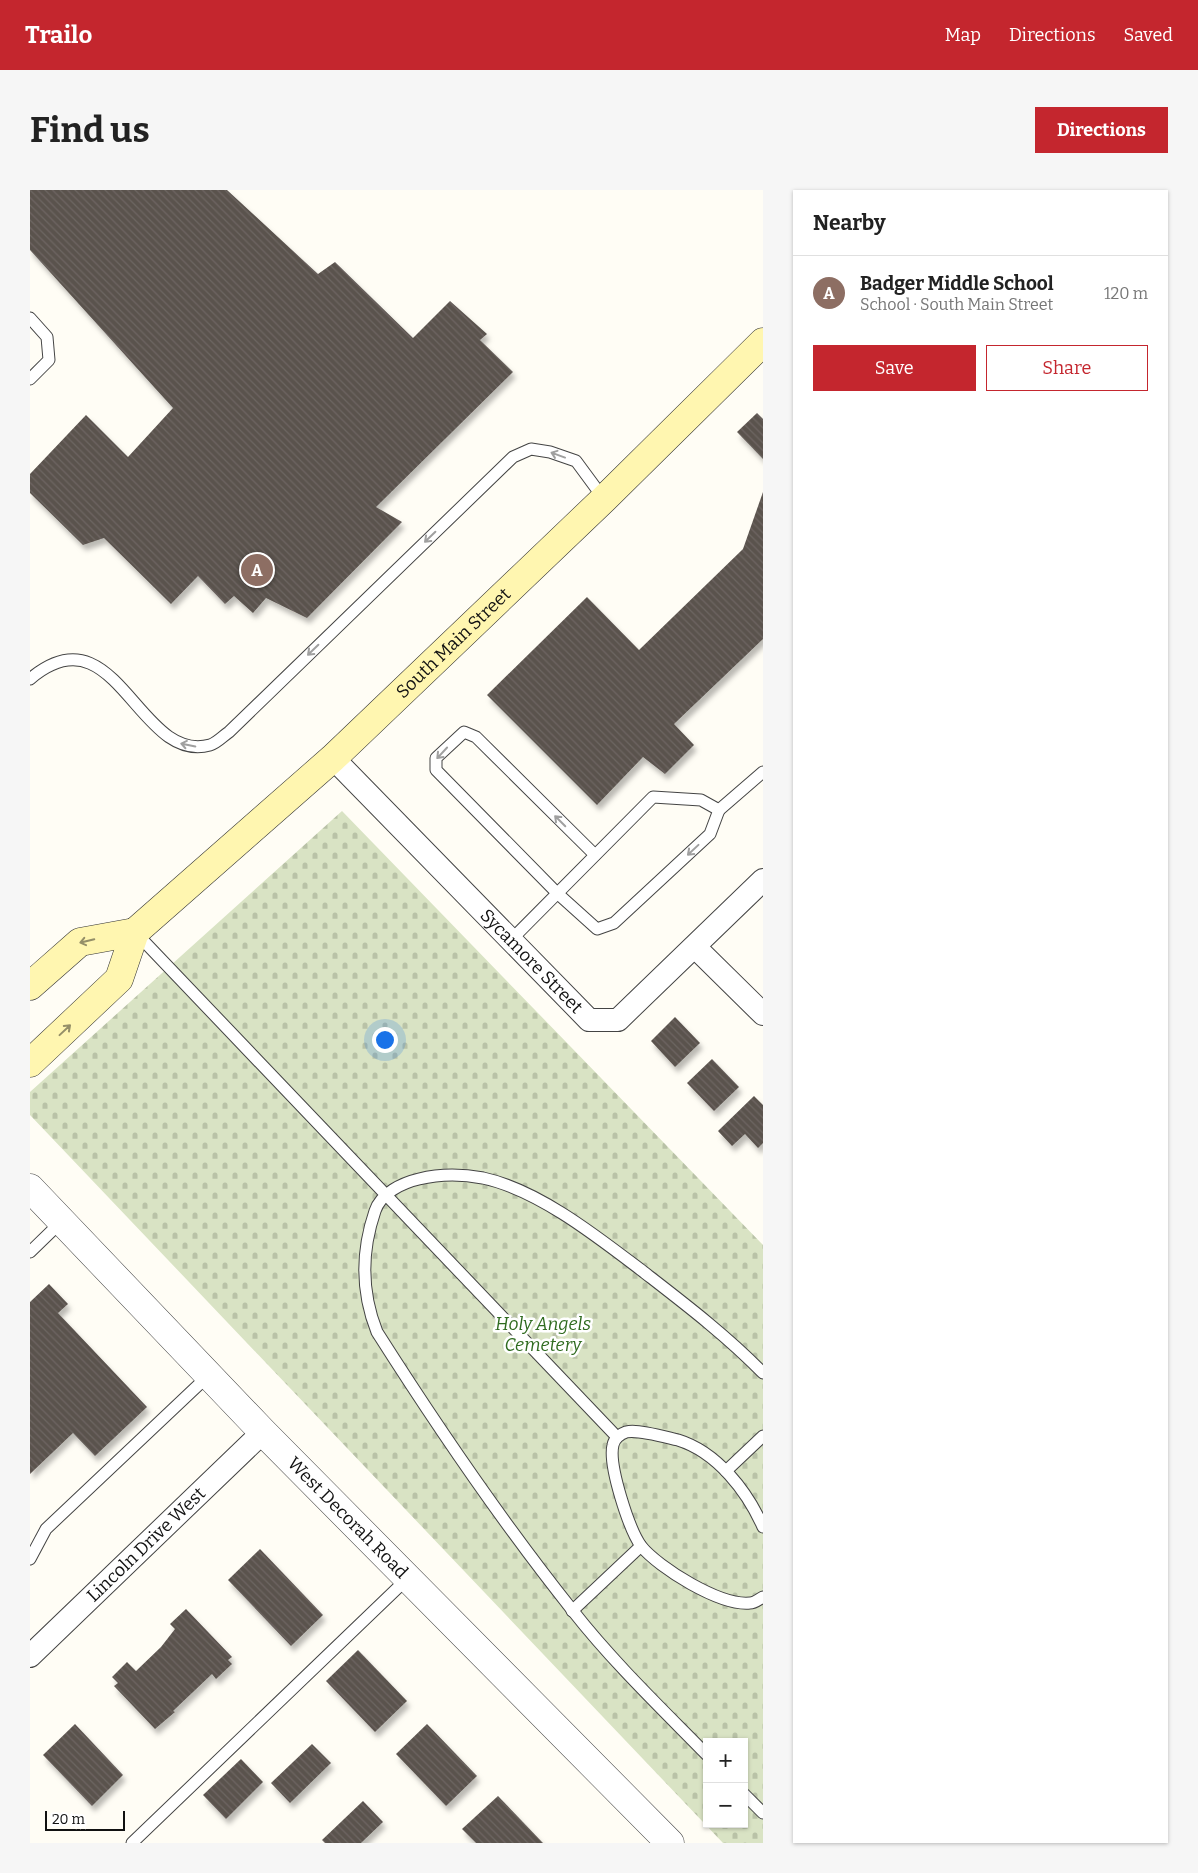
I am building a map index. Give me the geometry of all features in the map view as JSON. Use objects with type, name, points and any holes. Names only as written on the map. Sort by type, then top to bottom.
[{"type":"main road","name":"South Main Street","points":[[134,932],[333,758],[604,499],[763,342]]},
{"type":"main road","points":[[30,986],[80,942],[134,932],[119,980],[30,1063]]},
{"type":"street","name":"Sycamore Street","points":[[333,758],[589,1020],[618,1020],[763,880]]},
{"type":"street","points":[[695,946],[763,1014]]},
{"type":"street","name":"West Decorah Road","points":[[30,1188],[263,1432],[670,1843]]},
{"type":"street","name":"Lincoln Drive West","points":[[33,1648],[263,1432]]},
{"type":"lane","points":[[30,318],[47,337],[49,360],[30,379]]},
{"type":"lane","points":[[30,679],[52,664],[67,660],[85,660],[102,669],[173,740],[195,747],[212,744],[229,732],[513,457],[531,449],[550,452],[576,461],[604,499]]},
{"type":"lane","points":[[595,855],[476,737],[464,732],[436,758],[436,770],[557,893],[598,929],[614,923],[710,834],[719,810],[763,772]]},
{"type":"lane","points":[[510,940],[653,797],[701,800],[719,810]]},
{"type":"lane","points":[[134,932],[617,1437]]},
{"type":"lane","points":[[703,1751],[609,1653],[535,1563],[442,1432],[378,1332],[370,1315],[366,1297],[364,1271],[366,1248],[376,1207],[394,1188],[405,1182],[432,1176],[482,1178],[522,1192],[571,1220],[614,1249],[700,1316],[763,1372]]},
{"type":"lane","points":[[30,1252],[62,1221]]},
{"type":"lane","points":[[30,1559],[46,1529],[209,1375]]},
{"type":"lane","points":[[763,1527],[738,1484],[726,1471],[694,1446],[647,1433],[626,1432],[617,1437],[613,1444],[612,1452],[616,1481],[630,1522],[641,1546],[654,1560],[665,1568],[704,1590],[738,1602],[750,1603],[763,1597]]},
{"type":"lane","points":[[726,1471],[763,1436]]},
{"type":"lane","points":[[572,1610],[641,1546]]},
{"type":"lane","points":[[132,1843],[408,1578]]},
{"type":"lane","points":[[748,1798],[763,1813]]},
{"type":"green space","name":"Holy Angels Cemetery","points":[[342,811],[763,1245],[763,1843],[723,1843],[709,1828],[748,1828],[748,1738],[703,1738],[703,1822],[30,1115],[30,1092]]},
{"type":"building","points":[[30,190],[227,190],[318,274],[335,262],[413,338],[450,301],[487,334],[480,340],[513,372],[376,507],[402,522],[307,618],[266,598],[253,613],[234,596],[225,604],[198,576],[171,604],[104,538],[83,545],[30,493],[30,474],[86,415],[128,457],[173,408],[30,250]]},
{"type":"building","points":[[757,413],[763,419],[763,459],[737,432]]},
{"type":"building","points":[[763,492],[763,639],[674,724],[694,745],[665,774],[643,757],[597,805],[487,695],[587,597],[639,650],[743,549]]},
{"type":"building","points":[[675,1017],[700,1043],[675,1067],[651,1041]]},
{"type":"building","points":[[712,1059],[739,1087],[714,1111],[687,1083]]},
{"type":"building","points":[[754,1096],[763,1105],[763,1143],[758,1148],[745,1134],[732,1146],[718,1131]]},
{"type":"building","points":[[49,1284],[68,1304],[58,1313],[147,1407],[95,1456],[73,1433],[30,1474],[30,1302]]},
{"type":"building","points":[[260,1549],[323,1615],[291,1646],[228,1580]]},
{"type":"building","points":[[186,1609],[232,1657],[228,1660],[232,1664],[216,1679],[212,1674],[173,1711],[175,1712],[155,1729],[114,1686],[118,1683],[112,1677],[127,1662],[136,1671],[161,1647],[175,1629],[170,1624]]},
{"type":"building","points":[[358,1650],[407,1701],[375,1732],[326,1681]]},
{"type":"building","points":[[75,1724],[123,1775],[92,1806],[43,1755]]},
{"type":"building","points":[[427,1724],[477,1776],[446,1806],[396,1754]]},
{"type":"building","points":[[312,1744],[331,1763],[290,1803],[271,1783]]},
{"type":"building","points":[[241,1759],[263,1782],[226,1819],[203,1795]]},
{"type":"building","points":[[498,1796],[543,1843],[476,1843],[462,1829]]},
{"type":"building","points":[[363,1801],[383,1822],[361,1843],[325,1843],[322,1840]]},
{"type":"place","name":"Badger Middle School","points":[[257,570]]}]
